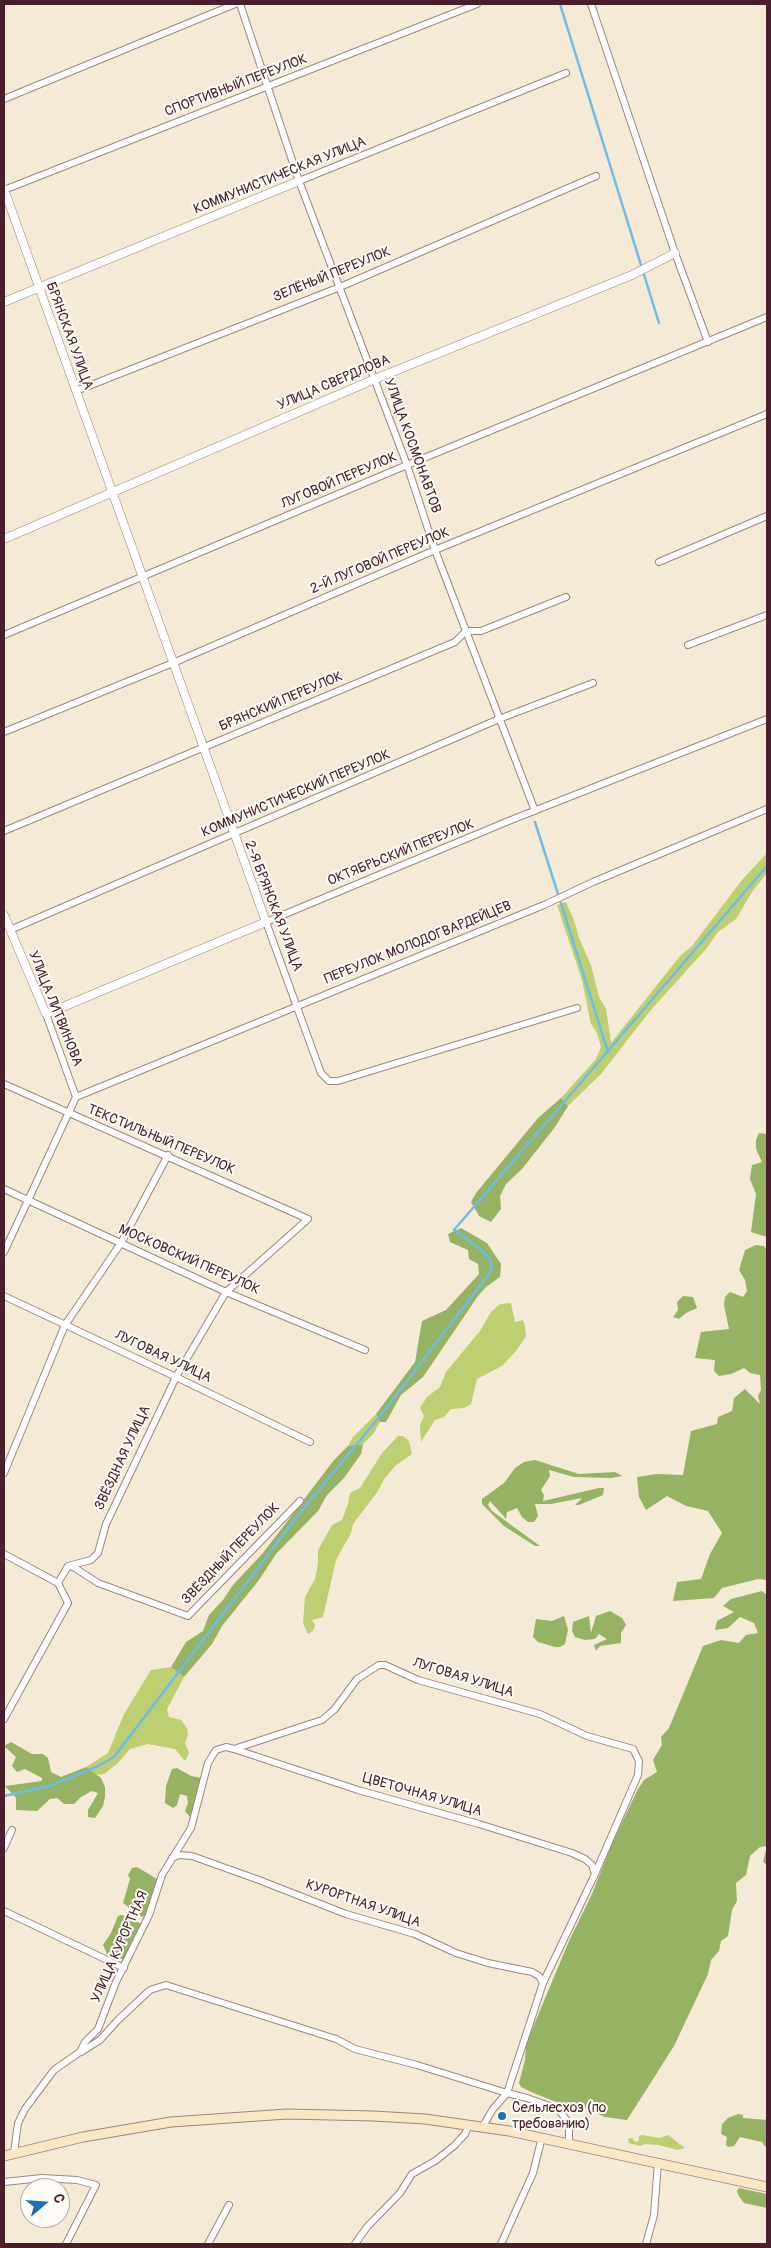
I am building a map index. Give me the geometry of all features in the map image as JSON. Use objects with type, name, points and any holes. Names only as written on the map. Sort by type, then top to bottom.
[{"type":"main road","points":[[4,2156],[126,2128],[214,2118],[331,2115],[425,2119],[483,2126],[658,2162],[767,2187]]},
{"type":"street","points":[[4,99],[235,4]]},
{"type":"street","name":"УЛИЦА КОСМОНАВТОВ","points":[[240,4],[299,181],[407,465],[435,550],[535,811]]},
{"type":"street","name":"СПОРТИВНЫЙ ПЕРЕУЛОК","points":[[4,190],[477,4]]},
{"type":"street","points":[[591,4],[675,253],[708,342]]},
{"type":"street","name":"КОММУНИСТИЧЕСКАЯ УЛИЦА","points":[[4,302],[566,73]]},
{"type":"street","name":"ЗЕЛЁНЫЙ ПЕРЕУЛОК","points":[[76,391],[340,287],[596,176]]},
{"type":"street","name":"БРЯНСКАЯ УЛИЦА","points":[[4,190],[112,492]]},
{"type":"street","name":"УЛИЦА СВЕРДЛОВА","points":[[4,539],[375,379],[632,275],[675,253]]},
{"type":"street","name":"ЛУГОВОЙ ПЕРЕУЛОК","points":[[4,635],[407,465],[767,319]]},
{"type":"street","name":"2-Й ЛУГОВОЙ ПЕРЕУЛОК","points":[[4,732],[173,663],[435,550],[767,414]]},
{"type":"street","name":"2-Я БРЯНСКАЯ УЛИЦА","points":[[112,492],[202,749],[321,1073],[329,1081],[338,1081],[578,1008]]},
{"type":"street","points":[[659,562],[767,516]]},
{"type":"street","name":"БРЯНСКИЙ ПЕРЕУЛОК","points":[[4,831],[455,642],[466,631],[481,630],[566,597]]},
{"type":"street","points":[[688,645],[767,615]]},
{"type":"street","name":"КОММУНИСТИЧЕСКИЙ ПЕРЕУЛОК","points":[[10,930],[499,719],[593,684]]},
{"type":"street","name":"ОКТЯБРЬСКИЙ ПЕРЕУЛОК","points":[[46,1014],[535,811],[767,719]]},
{"type":"street","name":"ПЕРЕУЛОК МОЛОДОГВАРДЕЙЦЕВ","points":[[76,1097],[544,905],[609,875],[767,808]]},
{"type":"street","name":"УЛИЦА ЛИТВИНОВА","points":[[4,915],[46,1014],[76,1097]]},
{"type":"street","name":"ТЕКСТИЛЬНЫЙ ПЕРЕУЛОК","points":[[4,1084],[168,1155],[308,1219]]},
{"type":"street","points":[[4,1252],[76,1097]]},
{"type":"street","points":[[4,1473],[66,1325],[121,1243],[168,1155]]},
{"type":"street","name":"МОСКОВСКИЙ ПЕРЕУЛОК","points":[[4,1189],[226,1292],[365,1350]]},
{"type":"street","name":"ЗВЁЗДНАЯ УЛИЦА","points":[[68,1566],[90,1560],[98,1553],[106,1524],[176,1377],[226,1292],[308,1219]]},
{"type":"street","name":"ЛУГОВАЯ УЛИЦА","points":[[4,1296],[310,1442]]},
{"type":"street","name":"ЗВЁЗДНЫЙ ПЕРЕУЛОК","points":[[68,1566],[75,1568],[98,1583],[188,1616],[300,1501]]},
{"type":"street","points":[[4,1554],[58,1583],[68,1603],[4,1719]]},
{"type":"street","points":[[58,1583],[68,1566]]},
{"type":"street","name":"ЛУГОВАЯ УЛИЦА","points":[[234,1749],[322,1720],[328,1716],[364,1673],[374,1667],[385,1665],[418,1680],[540,1714],[586,1736],[633,1749],[640,1762],[638,1775],[595,1874]]},
{"type":"street","name":"УЛИЦА КУРОРТНАЯ","points":[[14,2153],[18,2123],[25,2109],[54,2070],[80,2052],[85,2042],[98,2029],[149,1915],[162,1875],[191,1828],[212,1754],[216,1750],[226,1747],[234,1749]]},
{"type":"street","name":"ЦВЕТОЧНАЯ УЛИЦА","points":[[234,1749],[358,1790],[480,1824],[572,1853],[585,1859],[592,1865],[595,1874]]},
{"type":"street","points":[[4,1848],[12,1830]]},
{"type":"street","name":"КУРОРТНАЯ УЛИЦА","points":[[171,1859],[179,1855],[192,1856],[346,1914],[415,1934],[456,1954],[532,1972],[539,1976],[543,1983]]},
{"type":"street","points":[[483,2126],[493,2109],[507,2093],[543,1983],[595,1874]]},
{"type":"street","points":[[4,1911],[124,1968]]},
{"type":"street","points":[[80,2052],[100,2040],[150,1990],[166,1986],[336,2039],[355,2049],[417,2065],[527,2098],[558,2110],[570,2122],[569,2143]]},
{"type":"street","points":[[355,2244],[367,2227],[400,2193],[412,2174],[435,2162],[454,2146],[465,2134],[469,2125]]},
{"type":"street","points":[[500,2244],[533,2173],[542,2138]]},
{"type":"street","points":[[646,2244],[654,2215],[658,2162]]},
{"type":"street","points":[[4,2182],[51,2179],[77,2180],[96,2185],[66,2244]]},
{"type":"street","points":[[208,2244],[229,2205]]},
{"type":"green space","points":[[767,853],[767,873],[752,892],[736,919],[718,932],[706,949],[650,1011],[601,1074],[568,1106],[561,1098],[596,1059],[601,1047],[597,1033],[591,1024],[582,980],[557,905],[566,902],[574,920],[579,938],[591,965],[599,997],[606,1009],[611,1043],[680,956],[692,946],[742,880]]},
{"type":"green space","points":[[561,1098],[568,1106],[555,1127],[522,1169],[506,1184],[500,1196],[501,1209],[491,1222],[479,1216],[471,1202],[476,1193],[538,1118]]},
{"type":"green space","points":[[759,1133],[767,1134],[767,1237],[751,1232],[756,1194],[750,1179],[752,1165],[762,1162],[756,1149],[756,1140]]},
{"type":"green space","points":[[461,1228],[487,1243],[501,1264],[500,1277],[486,1287],[478,1296],[423,1377],[401,1395],[386,1422],[380,1422],[376,1414],[415,1362],[422,1321],[446,1310],[479,1274],[478,1264],[469,1259],[468,1250],[450,1242],[448,1234]]},
{"type":"green space","points":[[756,1245],[764,1246],[767,1251],[767,1580],[758,1579],[722,1588],[714,1598],[673,1601],[677,1582],[701,1579],[710,1554],[722,1533],[708,1511],[686,1506],[667,1496],[646,1510],[639,1497],[637,1477],[657,1474],[683,1475],[691,1431],[717,1424],[718,1417],[732,1411],[734,1398],[745,1389],[760,1404],[758,1396],[761,1390],[760,1375],[750,1373],[744,1368],[731,1374],[719,1376],[714,1371],[715,1360],[695,1358],[701,1332],[729,1329],[724,1305],[725,1297],[730,1292],[743,1297],[747,1291],[745,1280],[739,1270],[745,1250]]},
{"type":"green space","points":[[683,1296],[693,1297],[697,1308],[679,1319],[673,1317],[678,1310],[677,1302]]},
{"type":"green space","points":[[511,1303],[515,1322],[523,1320],[525,1326],[526,1336],[517,1350],[502,1366],[477,1379],[471,1404],[464,1408],[451,1409],[444,1417],[435,1420],[421,1442],[420,1425],[424,1416],[420,1408],[427,1397],[440,1387],[446,1372],[480,1331],[491,1312],[500,1304]]},
{"type":"green space","points":[[376,1414],[380,1422],[374,1433],[363,1444],[348,1446],[353,1437]]},
{"type":"green space","points":[[398,1436],[403,1436],[409,1441],[412,1454],[395,1466],[384,1479],[378,1491],[353,1524],[351,1533],[336,1560],[323,1617],[312,1620],[315,1625],[313,1631],[308,1634],[303,1623],[305,1597],[315,1579],[318,1550],[332,1525],[342,1520],[350,1493],[360,1488],[382,1453]]},
{"type":"green space","points":[[363,1444],[361,1454],[344,1478],[327,1495],[318,1511],[276,1554],[259,1580],[222,1626],[212,1644],[184,1677],[171,1667],[186,1642],[203,1631],[209,1615],[223,1600],[233,1585],[263,1553],[334,1460],[348,1446]]},
{"type":"green space","points":[[535,1460],[579,1474],[615,1472],[622,1476],[611,1478],[574,1477],[549,1470],[550,1476],[541,1490],[544,1495],[543,1501],[599,1488],[604,1488],[603,1495],[579,1505],[575,1505],[582,1498],[551,1504],[535,1504],[538,1516],[534,1522],[528,1522],[522,1517],[517,1508],[507,1512],[506,1519],[490,1501],[488,1505],[492,1511],[540,1546],[535,1546],[504,1526],[482,1504],[482,1499],[504,1483],[515,1468],[524,1462]]},
{"type":"green space","points":[[762,1591],[767,1595],[767,1846],[760,1847],[750,1856],[746,1875],[736,1883],[737,1901],[732,1910],[728,1936],[721,1941],[719,1951],[711,1960],[708,1974],[674,2046],[627,2120],[605,2117],[581,2106],[569,2107],[531,2092],[521,2087],[519,2083],[525,2060],[526,2044],[569,1941],[592,1894],[613,1841],[638,1789],[644,1780],[657,1772],[653,1760],[662,1745],[661,1737],[669,1728],[703,1646],[721,1640],[739,1643],[746,1635],[758,1633],[754,1623],[740,1617],[728,1628],[715,1630],[717,1621],[734,1612],[723,1606],[731,1599]]},
{"type":"green space","points":[[610,1611],[622,1618],[626,1625],[621,1633],[621,1643],[600,1646],[596,1651],[594,1645],[607,1639],[599,1634],[595,1639],[585,1640],[575,1637],[572,1631],[573,1622],[589,1616],[591,1633],[596,1616]]},
{"type":"green space","points":[[564,1616],[568,1630],[565,1644],[555,1647],[538,1642],[533,1637],[536,1619],[552,1621]]},
{"type":"green space","points":[[171,1667],[184,1677],[167,1709],[169,1717],[181,1720],[187,1728],[188,1735],[185,1743],[189,1753],[185,1761],[175,1749],[148,1744],[130,1749],[117,1764],[104,1774],[94,1775],[86,1767],[108,1753],[124,1714],[151,1670]]},
{"type":"green space","points":[[11,1742],[32,1754],[43,1754],[48,1758],[51,1772],[61,1777],[86,1767],[101,1778],[105,1787],[105,1797],[103,1806],[95,1818],[88,1817],[88,1810],[98,1793],[92,1791],[81,1797],[74,1804],[64,1804],[57,1798],[50,1799],[37,1811],[16,1810],[16,1798],[5,1786],[42,1781],[42,1778],[25,1769],[17,1772],[12,1766],[16,1757],[4,1746]]},
{"type":"green space","points":[[177,1768],[191,1776],[202,1778],[191,1818],[185,1811],[188,1803],[187,1796],[180,1794],[177,1805],[173,1808],[165,1803],[166,1786],[172,1769]]},
{"type":"green space","points":[[767,1846],[767,1865],[763,1862]]},
{"type":"green space","points":[[137,1867],[157,1879],[161,1887],[152,1913],[142,1917],[123,1903],[130,1879],[128,1875],[132,1868]]},
{"type":"green space","points":[[122,1915],[142,1924],[124,1960],[107,1954],[103,1945],[111,1933],[118,1916]]},
{"type":"green space","points":[[738,2114],[743,2115],[743,2118],[767,2120],[767,2149],[762,2142],[740,2137],[734,2146],[728,2147],[726,2145],[727,2137],[721,2134],[722,2124],[728,2118]]},
{"type":"green space","points":[[668,2135],[685,2148],[677,2150],[659,2145],[645,2144],[640,2146],[629,2143],[628,2139],[632,2138],[635,2142],[639,2141],[639,2136],[660,2138]]},
{"type":"green space","points":[[739,2188],[767,2194],[767,2208],[744,2203],[737,2191]]},
{"type":"waterway","points":[[560,4],[659,323]]},
{"type":"waterway","points":[[535,822],[558,894]]},
{"type":"waterway","points":[[4,1796],[50,1786],[96,1767],[114,1757],[296,1518],[380,1416],[489,1274],[492,1268],[490,1259],[454,1230],[767,866]]},
{"type":"waterway","points":[[561,903],[608,1052]]},
{"type":"place","name":"Сельлесхоз (по требованию)","points":[[502,2116]]}]
